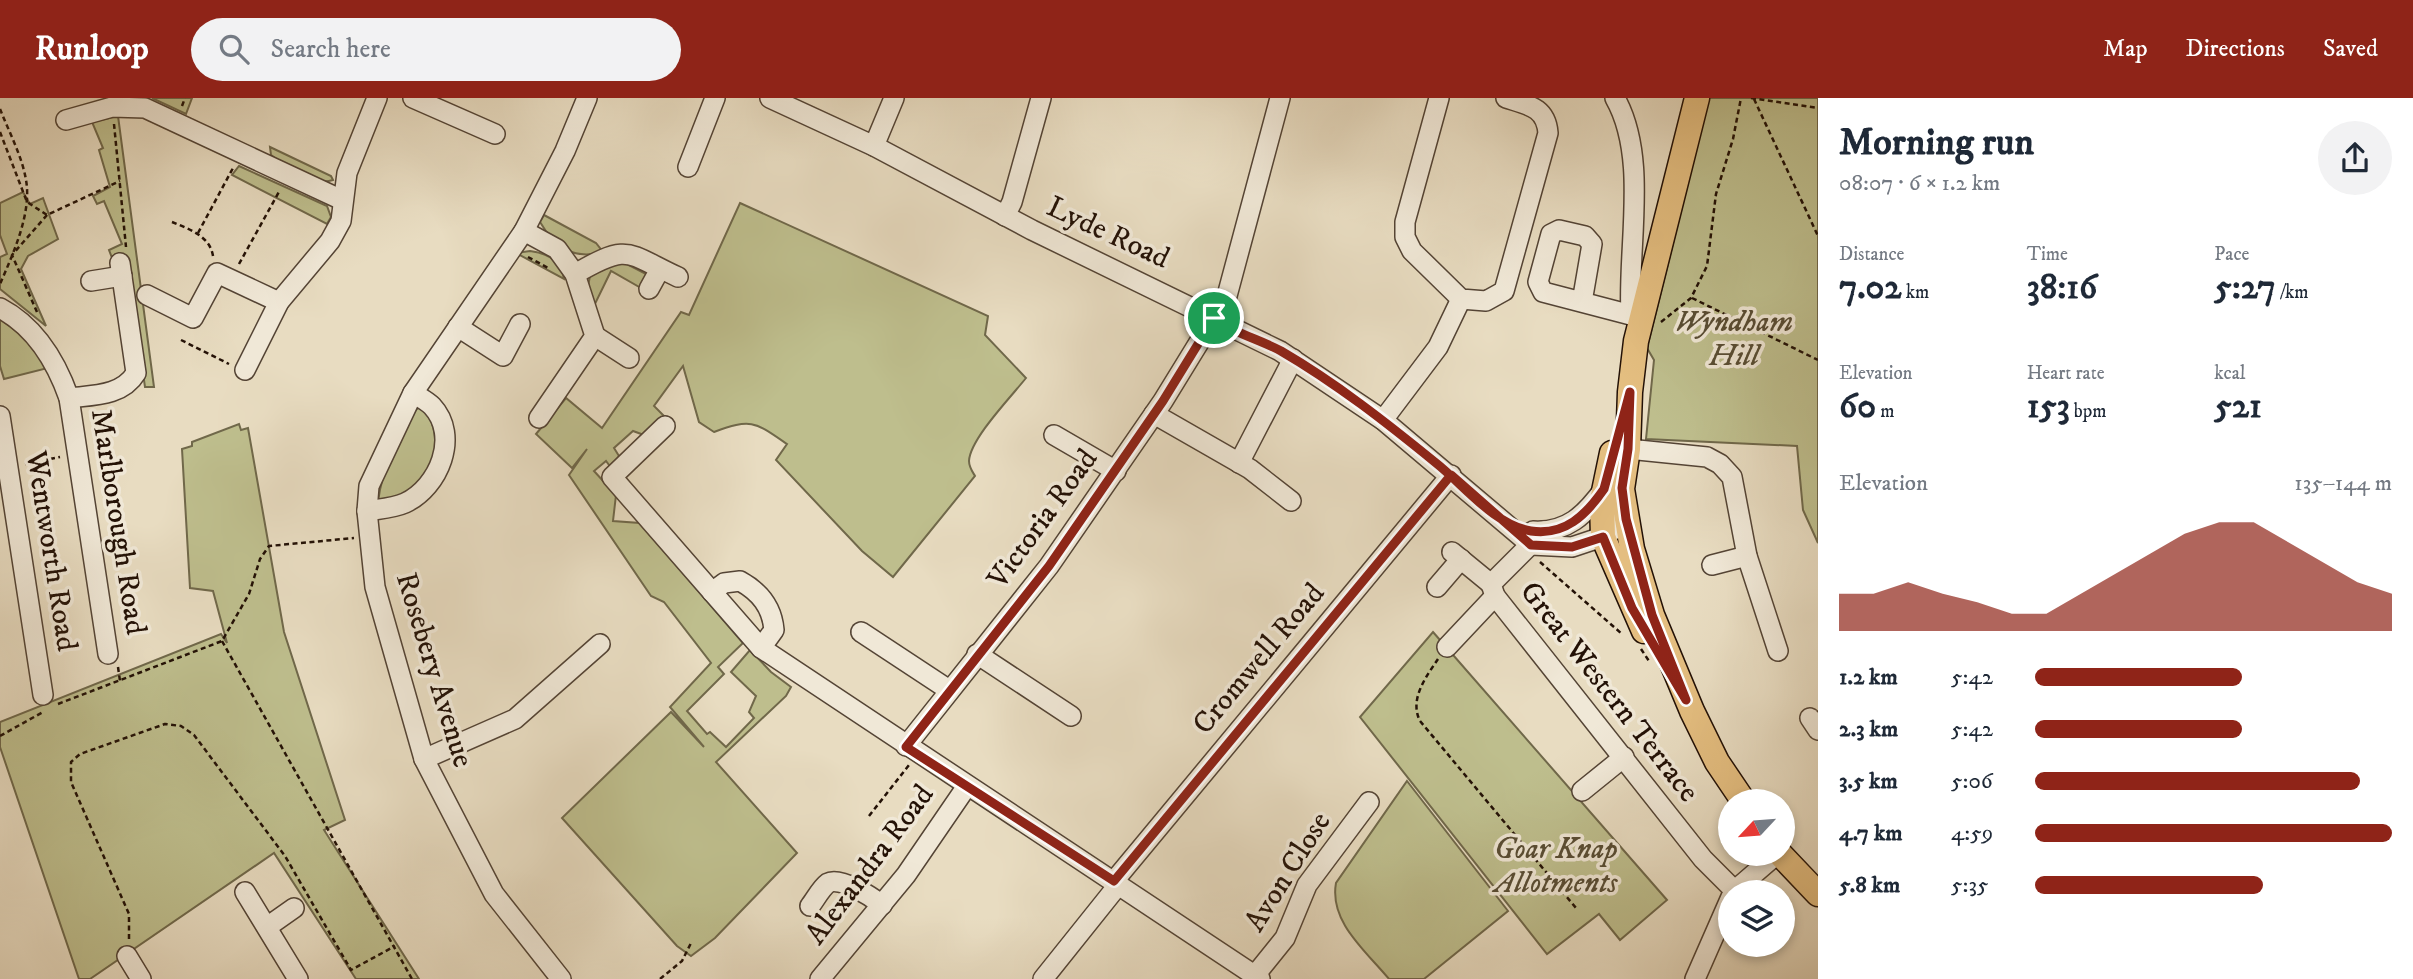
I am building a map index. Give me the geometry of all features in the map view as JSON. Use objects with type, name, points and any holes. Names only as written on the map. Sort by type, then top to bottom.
[{"type":"main road","points":[[1686,700],[1652,615],[1613,489],[1630,392],[1636,316],[1697,98]]},
{"type":"main road","points":[[1630,392],[1628,449],[1599,526],[1632,608],[1686,700],[1717,762],[1735,789]]},
{"type":"main road","points":[[1791,866],[1818,894]]},
{"type":"street","points":[[244,370],[279,302],[330,241],[341,221],[346,173],[377,98]]},
{"type":"street","points":[[413,98],[495,134]]},
{"type":"street","name":"Rosebery Avenue","points":[[561,979],[494,894],[424,759],[375,587],[367,511],[369,486],[413,393],[524,230],[565,151],[587,98]]},
{"type":"street","points":[[676,142],[691,159],[715,98]]},
{"type":"street","name":"Lyde Road","points":[[770,98],[874,146],[1005,216],[1293,359],[1383,419],[1536,545]]},
{"type":"street","points":[[874,146],[894,98]]},
{"type":"street","points":[[1005,216],[1041,98]]},
{"type":"street","name":"Victoria Road","points":[[912,750],[949,690],[1049,566],[1217,320],[1280,98]]},
{"type":"street","points":[[1439,98],[1405,222],[1405,237],[1412,251],[1461,299],[1486,301],[1504,290],[1548,133],[1543,114],[1536,107],[1506,98]]},
{"type":"street","points":[[1582,302],[1636,316],[1629,275],[1634,158],[1622,111],[1615,98]]},
{"type":"street","points":[[66,120],[102,105],[145,108],[342,200]]},
{"type":"street","points":[[524,230],[558,249],[576,279],[594,324],[595,336],[560,404],[539,418]]},
{"type":"street","points":[[576,279],[617,253],[628,252],[669,273],[649,289]]},
{"type":"street","points":[[91,281],[121,269]]},
{"type":"street","name":"Marlborough Road","points":[[69,398],[109,393],[128,385],[136,373],[121,269]]},
{"type":"street","points":[[147,295],[193,318],[224,276],[279,302]]},
{"type":"street","points":[[1383,419],[1438,347],[1461,299]]},
{"type":"street","name":"Marlborough Road","points":[[0,308],[16,316],[40,342],[58,366],[69,398],[108,654]]},
{"type":"street","points":[[458,327],[500,362],[520,324]]},
{"type":"street","points":[[595,336],[629,358]]},
{"type":"street","points":[[1239,463],[1293,359]]},
{"type":"street","points":[[367,511],[404,504],[423,490],[439,470],[445,449],[441,425],[432,406],[413,393]]},
{"type":"street","points":[[1154,414],[1239,463],[1291,501]]},
{"type":"street","name":"Wentworth Road","points":[[0,416],[47,704]]},
{"type":"street","points":[[665,426],[612,477],[761,648],[1258,976]]},
{"type":"street","points":[[1054,435],[1116,471]]},
{"type":"street","points":[[1628,449],[1707,457],[1720,464],[1732,477],[1746,556],[1778,652]]},
{"type":"street","name":"Cromwell Road","points":[[1043,979],[1117,883],[1451,475]]},
{"type":"street","points":[[1536,545],[1572,547],[1599,526]]},
{"type":"street","points":[[1536,545],[1557,530],[1599,526],[1632,549]]},
{"type":"street","name":"Great Western Terrace","points":[[1536,545],[1493,590],[1721,880]]},
{"type":"street","points":[[1437,587],[1457,555],[1493,590],[1447,646]]},
{"type":"street","points":[[1712,565],[1746,556]]},
{"type":"street","points":[[712,592],[724,583],[740,581],[753,588],[772,613],[774,630],[761,648]]},
{"type":"street","points":[[861,632],[949,690]]},
{"type":"street","points":[[424,759],[515,719],[600,644]]},
{"type":"street","points":[[977,654],[1071,716]]},
{"type":"street","points":[[1582,791],[1624,757]]},
{"type":"street","name":"Alexandra Road","points":[[820,979],[906,875],[967,786]]},
{"type":"street","name":"Avon Close","points":[[1258,976],[1285,938],[1307,885],[1369,802]]},
{"type":"street","points":[[1748,880],[1765,866]]},
{"type":"street","points":[[810,906],[828,884],[835,882],[852,887],[881,905]]},
{"type":"street","points":[[245,892],[282,952],[292,977]]},
{"type":"street","points":[[267,927],[294,908]]},
{"type":"street","points":[[1695,979],[1718,926]]},
{"type":"street","points":[[127,956],[141,979]]},
{"type":"path","points":[[1636,341],[1691,298],[1707,266],[1716,194],[1733,139],[1741,98]]},
{"type":"path","points":[[1752,98],[1818,108]]},
{"type":"path","points":[[1752,98],[1818,236]]},
{"type":"path","points":[[102,105],[120,181],[128,259],[121,269]]},
{"type":"path","points":[[0,109],[20,159],[26,182],[27,202],[12,256],[0,284]]},
{"type":"path","points":[[0,132],[27,202],[47,215]]},
{"type":"path","points":[[198,233],[241,153]]},
{"type":"path","points":[[224,276],[290,176]]},
{"type":"path","points":[[12,256],[47,215],[120,181]]},
{"type":"path","points":[[172,222],[198,233],[212,248],[224,276]]},
{"type":"path","points":[[512,248],[576,279]]},
{"type":"path","points":[[12,256],[40,318],[40,342]]},
{"type":"path","points":[[1691,298],[1818,360]]},
{"type":"path","points":[[181,340],[244,370]]},
{"type":"path","points":[[8,467],[77,453]]},
{"type":"path","points":[[0,736],[47,704],[222,641],[249,594],[260,559],[269,546],[369,536]]},
{"type":"path","points":[[1536,545],[1631,641]]},
{"type":"path","points":[[222,641],[412,979]]},
{"type":"path","points":[[1447,646],[1423,681],[1416,712],[1420,721],[1576,908]]},
{"type":"path","points":[[127,956],[129,914],[71,782],[72,762],[80,754],[165,724],[181,726],[194,735],[285,856],[351,970],[395,946]]},
{"type":"path","points":[[869,816],[912,750]]},
{"type":"path","points":[[660,979],[682,961],[692,941]]},
{"type":"green space","points":[[152,98],[192,98],[186,114]]},
{"type":"green space","name":"Wyndham Hill","points":[[1709,98],[1818,98],[1818,543],[1803,510],[1797,446],[1646,439],[1654,360],[1647,348]]},
{"type":"green space","points":[[118,116],[154,387],[145,387],[127,260],[114,263],[109,250],[122,244],[104,201],[97,204],[93,196],[110,187],[99,150],[103,148],[92,122]]},
{"type":"green space","points":[[270,147],[331,176],[333,180],[317,181],[300,175],[271,155]]},
{"type":"green space","points":[[239,166],[327,206],[331,217],[327,224],[232,175]]},
{"type":"green space","points":[[23,192],[30,204],[43,198],[58,239],[28,256],[21,269],[46,326],[0,289],[0,257],[7,254],[0,235],[0,203]]},
{"type":"green space","points":[[740,203],[988,316],[985,335],[1026,378],[976,441],[969,461],[975,476],[893,577],[862,551],[776,460],[787,444],[753,424],[737,425],[714,432],[699,422],[683,366],[654,406],[665,417],[644,435],[633,431],[614,448],[619,456],[612,469],[606,461],[594,471],[616,495],[613,521],[640,523],[743,643],[718,667],[724,674],[687,711],[707,734],[710,732],[726,747],[754,718],[749,712],[756,696],[731,672],[750,650],[771,672],[791,687],[786,696],[716,762],[797,853],[715,938],[691,956],[677,946],[562,818],[671,712],[704,747],[670,707],[711,663],[664,602],[651,596],[569,475],[587,449],[572,468],[536,434],[566,398],[602,428],[681,312],[689,315]]},
{"type":"green space","points":[[544,215],[596,243],[603,252],[583,254],[566,250],[552,239],[540,222]]},
{"type":"green space","points":[[530,251],[552,259],[560,267],[564,279],[516,253]]},
{"type":"green space","points":[[621,261],[650,276],[641,288],[611,271],[593,308],[586,296],[590,276]]},
{"type":"green space","points":[[0,319],[28,340],[48,368],[4,379],[0,366]]},
{"type":"green space","points":[[422,404],[429,416],[435,441],[431,465],[425,476],[405,495],[378,502],[383,478],[399,436]]},
{"type":"green space","points":[[239,424],[241,430],[248,428],[284,632],[345,820],[324,830],[419,979],[356,979],[274,853],[90,979],[79,979],[0,747],[0,722],[221,634],[227,643],[213,591],[190,588],[182,449],[192,446],[192,442]]},
{"type":"green space","name":"Goar Knap Allotments","points":[[1433,632],[1667,900],[1620,940],[1599,914],[1547,954],[1360,717]]},
{"type":"green space","points":[[1407,781],[1508,911],[1424,979],[1389,979],[1360,947],[1344,923],[1335,897],[1336,883]]},
{"type":"route","points":[[1214,318],[1163,401],[1049,566],[906,747],[1114,881],[1451,475],[1531,545],[1572,547],[1603,537],[1632,608],[1686,700],[1639,576],[1626,519],[1622,488],[1628,449],[1630,392],[1613,444],[1604,489],[1595,502],[1579,519],[1567,526],[1550,532],[1529,530],[1505,522],[1451,475],[1383,419],[1314,372],[1280,351],[1214,318]]}]
